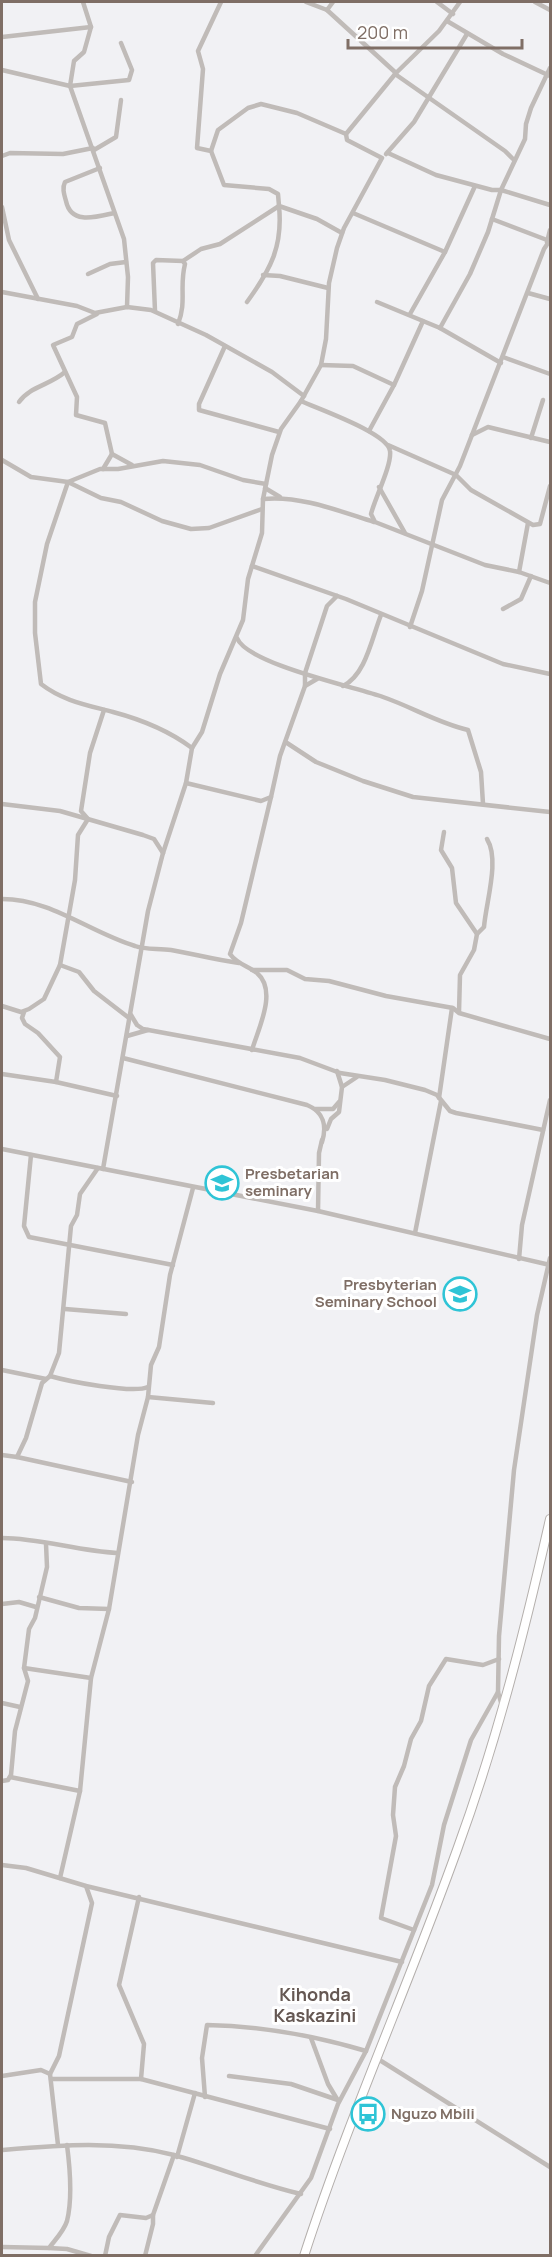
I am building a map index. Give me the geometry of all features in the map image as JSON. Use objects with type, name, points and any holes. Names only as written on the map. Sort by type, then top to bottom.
[{"type":"highway","points":[[304,2256],[331,2175],[378,2059],[458,1847],[503,1710],[550,1519]]},
{"type":"street","points":[[83,2],[91,27],[84,52],[74,61],[70,86],[124,239],[127,307]]},
{"type":"street","points":[[211,151],[197,148],[203,81],[198,51],[221,2]]},
{"type":"street","points":[[306,2],[327,10],[395,74],[506,151],[513,159]]},
{"type":"street","points":[[327,10],[333,2]]},
{"type":"street","points":[[438,2],[453,14]]},
{"type":"street","points":[[382,158],[347,140],[346,134],[395,74],[447,21],[460,2]]},
{"type":"street","points":[[535,2],[550,10]]},
{"type":"street","points":[[447,21],[467,34],[548,75]]},
{"type":"street","points":[[2,38],[91,27]]},
{"type":"street","points":[[17,1457],[26,1438],[42,1383],[48,1377],[59,1353],[64,1309],[64,1284],[72,1246],[71,1229],[77,1215],[80,1194],[100,1168],[117,1096],[141,948],[163,852],[186,783],[192,748],[202,732],[220,674],[237,637],[244,614],[252,566],[263,526],[262,509],[265,486],[279,432],[321,365],[326,339],[328,288],[342,233],[382,158],[414,122],[467,34]]},
{"type":"street","points":[[2,70],[70,86],[85,83],[121,83],[130,79],[130,66],[123,55],[121,43]]},
{"type":"street","points":[[440,328],[470,274],[513,159],[525,139],[526,124],[550,69]]},
{"type":"street","points":[[2,155],[63,154],[93,149],[116,137],[122,100]]},
{"type":"street","points":[[247,302],[279,243],[278,194],[269,189],[224,185],[211,151],[218,130],[248,108],[261,104],[297,113],[346,134]]},
{"type":"street","points":[[388,153],[436,175],[475,186],[501,190],[550,205]]},
{"type":"street","points":[[100,168],[65,182],[63,187],[67,205],[70,212],[83,218],[114,213]]},
{"type":"street","points":[[410,314],[445,252],[475,186]]},
{"type":"street","points":[[279,206],[317,219],[342,233]]},
{"type":"street","points":[[156,311],[153,263],[156,260],[183,261],[201,249],[220,244],[279,206]]},
{"type":"street","points":[[2,207],[9,240],[38,299]]},
{"type":"street","points":[[353,213],[445,252]]},
{"type":"street","points":[[492,219],[548,241]]},
{"type":"street","points":[[410,627],[422,591],[430,544],[442,500],[456,475],[501,363],[548,241],[550,230]]},
{"type":"street","points":[[178,324],[185,299],[181,285],[185,264],[183,261]]},
{"type":"street","points":[[88,274],[110,264],[126,262]]},
{"type":"street","points":[[263,276],[280,276],[328,288]]},
{"type":"street","points":[[2,292],[77,306],[99,313]]},
{"type":"street","points":[[528,293],[550,299]]},
{"type":"street","points":[[376,302],[440,328],[501,363]]},
{"type":"street","points":[[103,469],[112,454],[105,423],[78,416],[75,413],[77,397],[54,343],[72,337],[80,321],[99,313],[127,307],[156,311],[178,324],[206,335],[272,372],[302,398],[382,438],[388,446],[390,457],[371,514],[375,522]]},
{"type":"street","points":[[369,431],[394,385],[423,321]]},
{"type":"street","points":[[225,346],[199,404],[199,410],[279,432]]},
{"type":"street","points":[[503,357],[550,374]]},
{"type":"street","points":[[321,365],[353,366],[394,385]]},
{"type":"street","points":[[19,402],[28,391],[53,383],[65,372]]},
{"type":"street","points":[[531,438],[543,400]]},
{"type":"street","points":[[478,416],[488,427],[550,442]]},
{"type":"street","points":[[472,435],[488,427]]},
{"type":"street","points":[[388,446],[456,475],[471,490],[535,525],[540,524],[550,486]]},
{"type":"street","points":[[112,454],[132,465]]},
{"type":"street","points":[[2,460],[31,477],[68,482],[162,521],[201,530],[262,509]]},
{"type":"street","points":[[68,482],[103,469],[118,469],[157,461],[192,463],[265,486],[281,498]]},
{"type":"street","points":[[68,482],[47,544],[35,602],[39,676],[42,685],[62,697],[170,732],[192,748]]},
{"type":"street","points":[[379,488],[407,535]]},
{"type":"street","points":[[263,499],[281,498],[305,502],[375,522],[485,565],[519,572],[550,583]]},
{"type":"street","points":[[519,572],[528,523]]},
{"type":"street","points":[[252,566],[337,596],[503,664],[550,674]]},
{"type":"street","points":[[503,609],[521,599],[531,576]]},
{"type":"street","points":[[252,1050],[266,996],[261,978],[233,958],[231,948],[241,923],[280,756],[287,743],[305,686],[305,673],[327,606],[337,596]]},
{"type":"street","points":[[344,686],[355,678],[372,643],[381,615]]},
{"type":"street","points":[[237,637],[243,648],[318,679],[381,696],[443,724],[468,730],[481,772],[483,804]]},
{"type":"street","points":[[305,686],[318,679]]},
{"type":"street","points":[[88,819],[81,811],[82,796],[90,753],[104,710]]},
{"type":"street","points":[[287,743],[316,762],[389,790],[423,798],[550,812]]},
{"type":"street","points":[[186,783],[261,801],[271,797]]},
{"type":"street","points":[[261,801],[268,809]]},
{"type":"street","points":[[2,804],[60,812],[88,819],[154,839],[163,852]]},
{"type":"street","points":[[2,1006],[24,1012],[44,999],[60,965],[78,855],[78,835],[88,819]]},
{"type":"street","points":[[444,832],[441,850],[452,868],[456,903],[477,934]]},
{"type":"street","points":[[459,1013],[460,975],[474,950],[477,934],[484,927],[494,849],[488,839]]},
{"type":"street","points":[[2,899],[22,900],[69,915],[84,926],[141,948],[169,950],[240,964]]},
{"type":"street","points":[[60,965],[79,972],[94,991],[130,1015],[137,1025],[148,1030],[300,1058],[358,1077],[385,1080],[425,1090],[440,1099],[450,1111],[465,1116],[543,1130]]},
{"type":"street","points":[[252,970],[287,970],[304,979],[328,981],[386,996],[453,1008],[459,1013],[550,1039]]},
{"type":"street","points":[[415,1233],[440,1099],[453,1008]]},
{"type":"street","points":[[24,1012],[25,1024],[38,1033],[60,1057],[57,1082]]},
{"type":"street","points":[[127,1036],[148,1030]]},
{"type":"street","points":[[123,1058],[292,1100],[315,1109],[333,1109],[339,1102]]},
{"type":"street","points":[[322,1142],[331,1119],[339,1112],[342,1087],[337,1071]]},
{"type":"street","points":[[2,1074],[57,1082],[117,1096]]},
{"type":"street","points":[[342,1087],[349,1080],[358,1077]]},
{"type":"street","points":[[519,1259],[522,1225],[550,1100]]},
{"type":"street","points":[[315,1109],[326,1129],[322,1142],[318,1211]]},
{"type":"street","points":[[2,1149],[318,1211],[477,1246],[519,1259],[549,1265]]},
{"type":"street","points":[[31,1155],[24,1230],[29,1237],[173,1265]]},
{"type":"street","points":[[60,1878],[80,1791],[91,1678],[109,1609],[117,1553],[132,1482],[138,1435],[148,1397],[151,1365],[159,1347],[173,1265],[193,1188]]},
{"type":"street","points":[[503,1710],[498,1692],[499,1659],[514,1470],[550,1258]]},
{"type":"street","points":[[64,1309],[126,1314]]},
{"type":"street","points":[[2,1370],[84,1385],[110,1385],[138,1390],[148,1387]]},
{"type":"street","points":[[148,1397],[213,1403]]},
{"type":"street","points":[[2,1455],[132,1482]]},
{"type":"street","points":[[2,1538],[23,1537],[46,1544],[117,1553]]},
{"type":"street","points":[[10,1777],[20,1707],[28,1681],[24,1668],[29,1629],[35,1618],[47,1567],[46,1544]]},
{"type":"street","points":[[39,1597],[79,1608],[109,1609]]},
{"type":"street","points":[[2,1604],[19,1602],[36,1607]]},
{"type":"street","points":[[414,1930],[381,1918],[395,1844],[396,1830],[393,1815],[398,1778],[421,1721],[429,1686],[445,1660],[450,1658],[483,1665],[499,1659]]},
{"type":"street","points":[[24,1668],[91,1678]]},
{"type":"street","points":[[255,2256],[311,2178],[338,2102],[366,2051],[432,1885],[444,1825],[471,1740],[498,1692]]},
{"type":"street","points":[[2,1702],[20,1707]]},
{"type":"street","points":[[2,1781],[10,1777],[80,1791]]},
{"type":"street","points":[[2,1865],[26,1868],[86,1886],[402,1962]]},
{"type":"street","points":[[58,2145],[50,2076],[59,2056],[92,1903],[86,1886]]},
{"type":"street","points":[[139,1897],[119,1985],[144,2043],[141,2079]]},
{"type":"street","points":[[205,2097],[202,2065],[207,2025],[262,2029],[366,2051]]},
{"type":"street","points":[[311,2038],[328,2084],[338,2102]]},
{"type":"street","points":[[378,2059],[550,2167]]},
{"type":"street","points":[[2,2076],[41,2070],[50,2076],[141,2079],[330,2129]]},
{"type":"street","points":[[229,2076],[291,2084],[338,2102]]},
{"type":"street","points":[[145,2256],[153,2215],[176,2156],[195,2093]]},
{"type":"street","points":[[2,2150],[58,2145],[117,2145],[176,2156],[268,2187],[301,2194]]},
{"type":"street","points":[[49,2248],[67,2221],[70,2177],[68,2145]]},
{"type":"street","points":[[105,2256],[110,2237],[120,2215],[146,2218],[153,2215]]},
{"type":"street","points":[[2,2247],[49,2248],[91,2256]]},
{"type":"place","name":"Presbetarian seminary","points":[[222,1183]]},
{"type":"place","name":"Presbyterian Seminary School","points":[[460,1294]]},
{"type":"place","name":"Nguzo Mbili","points":[[368,2114]]},
{"type":"district","name":"Kihonda Kaskazini","points":[[315,2005]]}]
